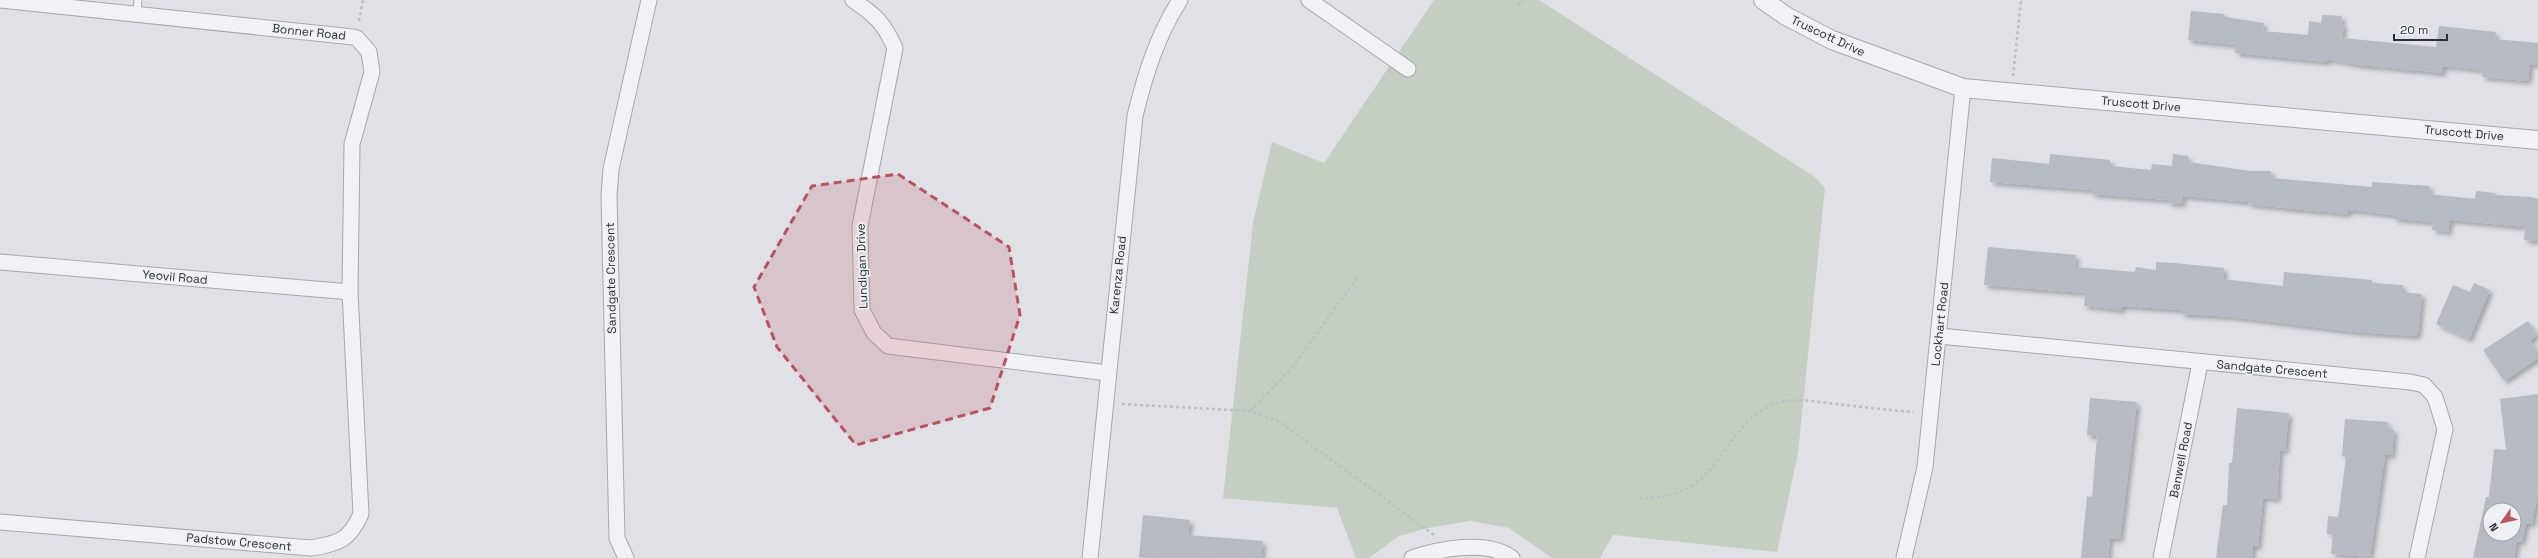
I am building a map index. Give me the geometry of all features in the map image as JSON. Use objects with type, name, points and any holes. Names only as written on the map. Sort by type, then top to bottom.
[{"type":"street","name":"Bonner Road","points":[[0,0],[138,7],[357,38],[369,52],[372,72],[352,144],[350,292]]},
{"type":"street","name":"Sandgate Crescent","points":[[626,558],[617,538],[609,196],[611,169],[649,0]]},
{"type":"street","name":"Lundigan Drive","points":[[853,0],[874,14],[886,28],[895,48],[860,226],[862,310],[874,333],[888,346],[1108,373]]},
{"type":"street","name":"Karenza Road","points":[[1090,558],[1104,403],[1135,116],[1144,80],[1154,51],[1180,0]]},
{"type":"street","points":[[1309,0],[1408,69]]},
{"type":"street","name":"Truscott Drive","points":[[1763,0],[1786,16],[1832,40],[1962,88],[2538,140]]},
{"type":"street","name":"Lockhart Road","points":[[1904,558],[1924,467],[1931,414],[1962,88]]},
{"type":"street","name":"Yeovil Road","points":[[0,262],[350,292]]},
{"type":"street","name":"Padstow Crescent","points":[[0,522],[311,548],[333,544],[353,532],[361,514],[350,292]]},
{"type":"street","name":"Sandgate Crescent","points":[[1939,336],[2200,363],[2410,382],[2424,385],[2435,397],[2445,429],[2417,558]]},
{"type":"street","name":"Banwell Road","points":[[2161,558],[2200,363]]},
{"type":"street","points":[[1412,558],[1450,548],[1481,548],[1506,554],[1512,558]]},
{"type":"path","points":[[357,38],[363,0]]},
{"type":"path","points":[[1518,6],[1523,0]]},
{"type":"path","points":[[2011,92],[2021,0]]},
{"type":"path","points":[[1250,411],[1291,369],[1358,277]]},
{"type":"path","points":[[1639,499],[1666,496],[1684,490],[1700,480],[1747,423],[1762,410],[1780,402],[1800,400],[1931,414]]},
{"type":"path","points":[[1104,403],[1250,411],[1280,422],[1414,519],[1450,548]]},
{"type":"highlighted area","points":[[898,174],[1009,247],[1020,315],[990,408],[856,445],[777,347],[754,287],[812,186]]},
{"type":"green space","points":[[1434,0],[1539,0],[1815,177],[1825,188],[1798,453],[1777,552],[1613,535],[1600,558],[1552,558],[1509,528],[1471,521],[1432,527],[1399,536],[1369,558],[1356,558],[1337,508],[1223,498],[1253,223],[1272,142],[1324,163]]},
{"type":"building","points":[[2191,11],[2224,14],[2225,17],[2264,23],[2263,31],[2308,35],[2309,21],[2321,23],[2322,15],[2342,16],[2341,24],[2344,24],[2342,38],[2436,47],[2439,26],[2496,32],[2495,39],[2538,43],[2538,65],[2530,64],[2528,81],[2482,77],[2483,70],[2443,66],[2443,73],[2360,65],[2327,59],[2327,62],[2235,53],[2236,45],[2188,40]]},
{"type":"building","points":[[2050,154],[2110,160],[2110,166],[2151,170],[2152,164],[2172,166],[2173,154],[2188,156],[2188,162],[2250,171],[2271,171],[2271,178],[2372,187],[2372,182],[2430,186],[2429,194],[2475,199],[2476,191],[2496,193],[2495,195],[2530,197],[2538,199],[2538,241],[2524,240],[2525,227],[2450,220],[2448,232],[2432,230],[2433,222],[2394,219],[2394,215],[2348,210],[2348,214],[2183,196],[2182,204],[2168,203],[2169,200],[2091,194],[2092,190],[1990,182],[1992,158],[2049,164]]},
{"type":"building","points":[[1988,247],[2076,255],[2075,267],[2135,272],[2136,267],[2156,270],[2156,262],[2224,268],[2223,279],[2283,286],[2284,272],[2372,280],[2372,283],[2403,285],[2403,292],[2422,294],[2418,333],[2416,336],[2355,332],[2233,317],[2181,314],[2182,310],[2122,306],[2122,310],[2084,306],[2085,293],[1984,285]]},
{"type":"building","points":[[2474,283],[2490,290],[2469,339],[2436,324],[2453,285],[2470,292]]},
{"type":"building","points":[[2528,321],[2537,335],[2530,340],[2538,353],[2538,358],[2504,381],[2483,350]]},
{"type":"building","points":[[2538,394],[2538,494],[2532,524],[2526,523],[2522,542],[2522,502],[2485,502],[2486,497],[2489,497],[2494,449],[2506,450],[2500,399]]},
{"type":"building","points":[[2090,398],[2137,402],[2120,539],[2110,538],[2108,558],[2081,558],[2087,496],[2092,497],[2097,436],[2087,435]]},
{"type":"building","points":[[2237,408],[2289,413],[2285,451],[2280,450],[2277,499],[2263,498],[2258,546],[2253,546],[2252,558],[2216,558],[2223,505],[2227,505],[2229,463],[2232,463]]},
{"type":"building","points":[[2345,419],[2388,422],[2387,428],[2394,430],[2392,455],[2385,455],[2370,557],[2331,554],[2333,534],[2327,534],[2328,516],[2338,517],[2339,511],[2346,457],[2342,456]]},
{"type":"building","points":[[1143,515],[1190,520],[1188,535],[1263,541],[1261,558],[1139,557]]},
{"type":"building","points":[[2482,516],[2482,542],[2517,542],[2514,558],[2473,558]]}]
